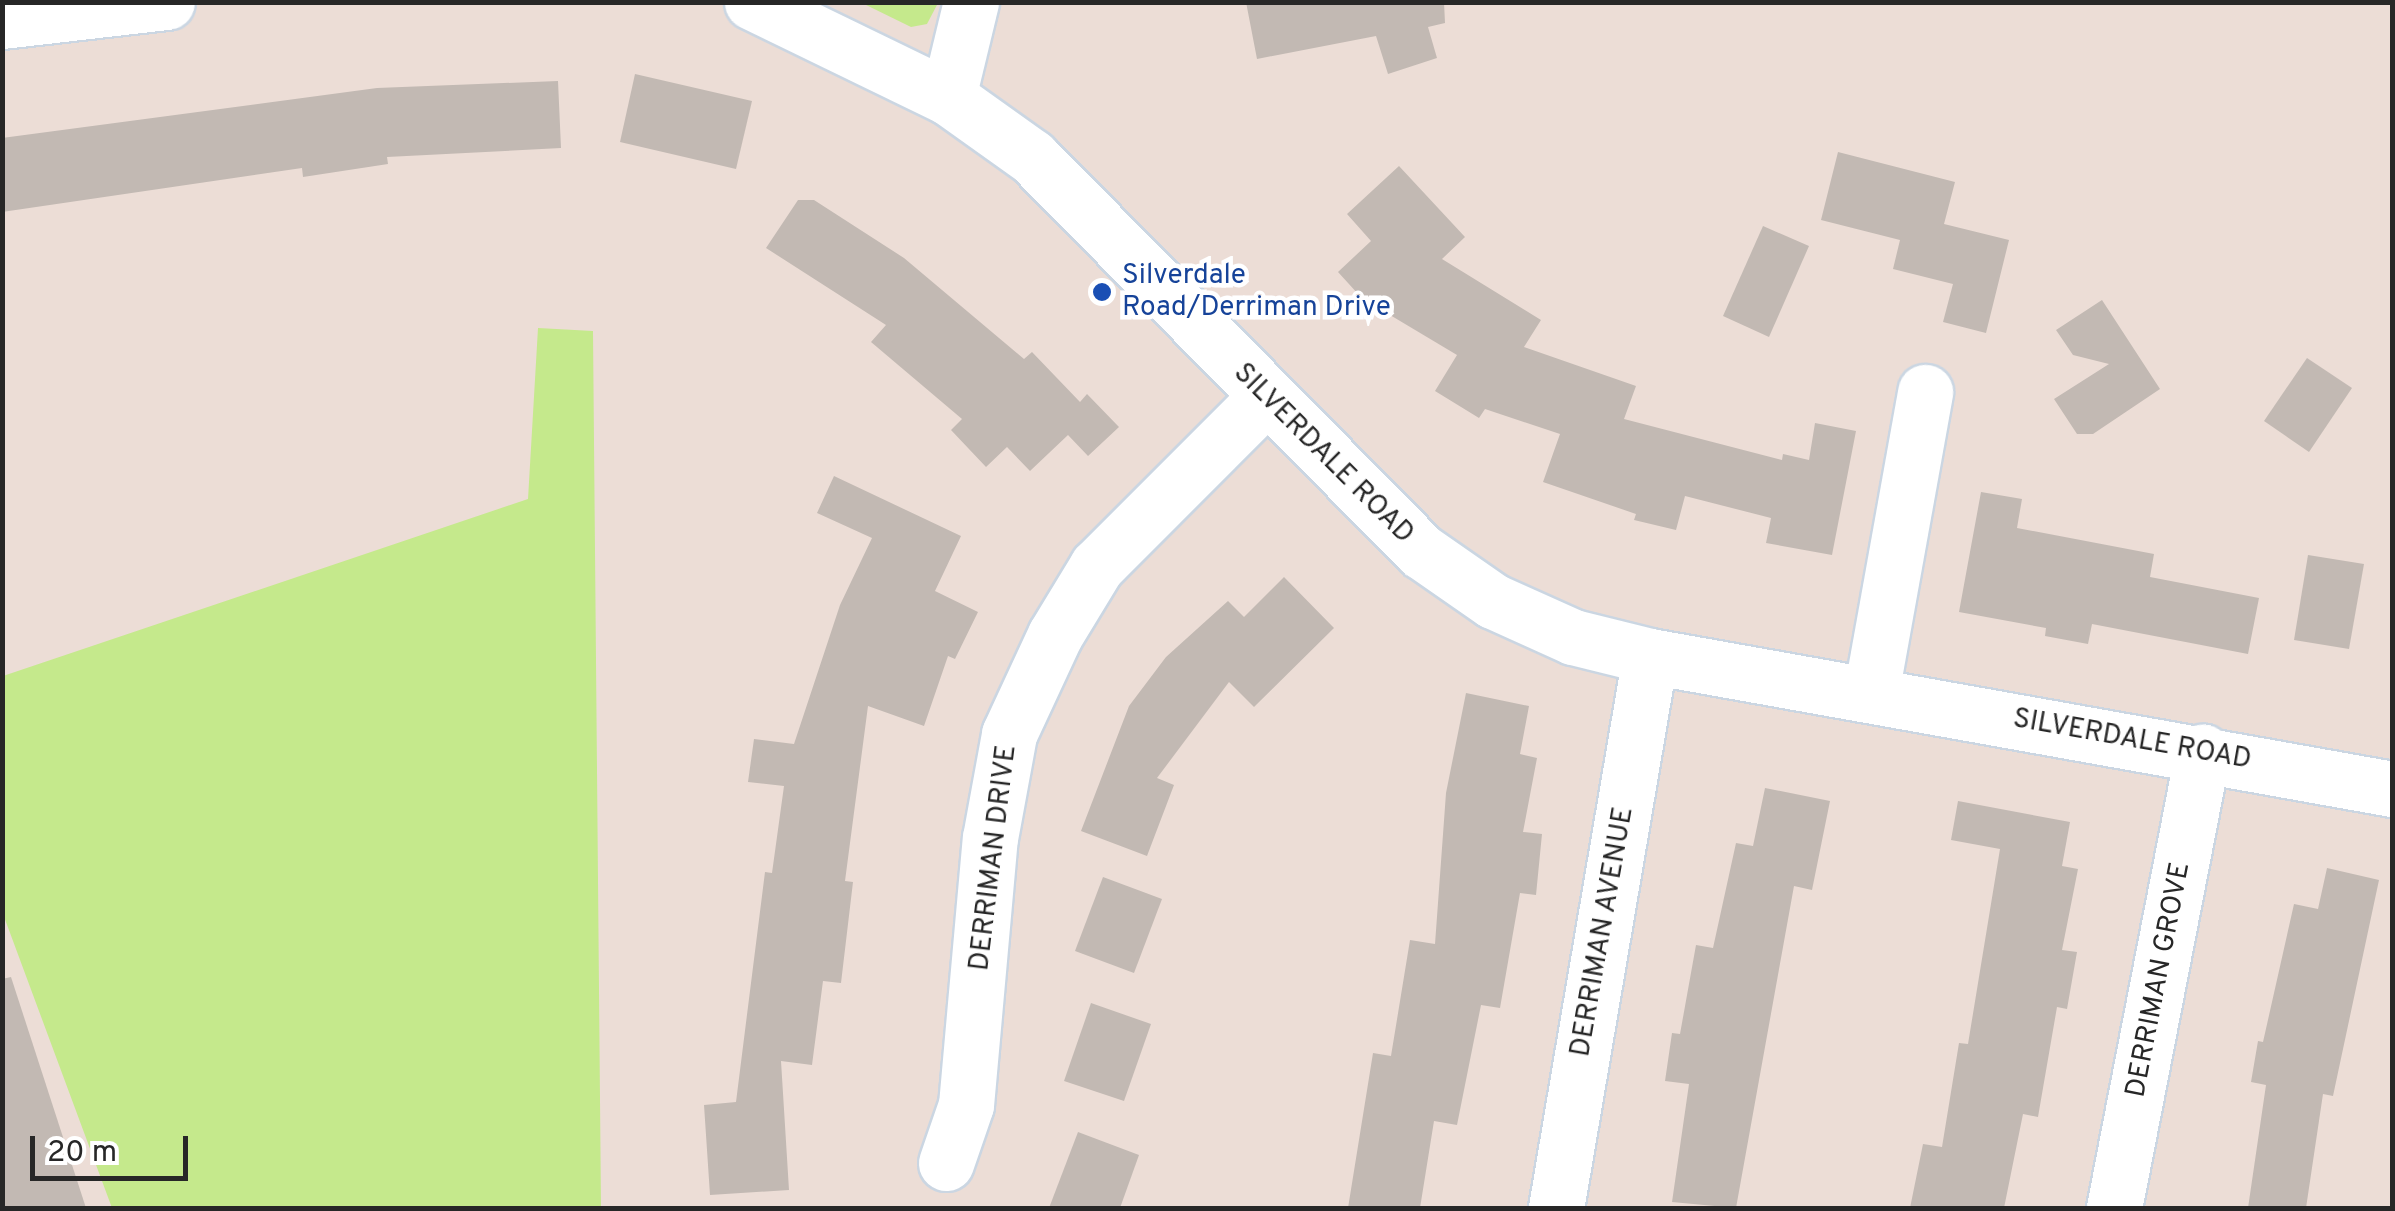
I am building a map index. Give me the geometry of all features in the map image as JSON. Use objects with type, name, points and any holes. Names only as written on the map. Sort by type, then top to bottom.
[{"type":"street","points":[[2,21],[167,2]]},
{"type":"street","name":"SILVERDALE ROAD","points":[[752,2],[948,97],[1032,157],[1264,399],[1421,550],[1493,601],[1572,637],[1650,656],[2203,752],[2392,789]]},
{"type":"street","points":[[948,97],[971,2]]},
{"type":"street","points":[[1871,693],[1925,392]]},
{"type":"street","name":"DERRIMAN DRIVE","points":[[946,1163],[966,1105],[990,838],[1009,734],[1055,634],[1097,566],[1264,399]]},
{"type":"street","name":"DERRIMAN AVENUE","points":[[1556,1208],[1650,656]]},
{"type":"street","name":"DERRIMAN GROVE","points":[[2114,1208],[2203,752]]},
{"type":"green space","points":[[938,2],[927,24],[911,27],[862,3]]},
{"type":"green space","points":[[538,328],[593,331],[601,1208],[112,1208],[3,914],[3,676],[528,499]]},
{"type":"building","points":[[1246,2],[1444,2],[1445,23],[1428,27],[1437,58],[1388,74],[1376,36],[1257,59]]},
{"type":"building","points":[[635,74],[752,101],[736,169],[620,142]]},
{"type":"building","points":[[558,81],[561,148],[387,157],[388,164],[303,177],[302,168],[2,212],[2,138],[377,88]]},
{"type":"building","points":[[1838,152],[1955,182],[1944,224],[2009,240],[1986,333],[1943,322],[1953,284],[1893,269],[1900,240],[1821,220]]},
{"type":"building","points":[[1399,166],[1465,237],[1442,259],[1541,320],[1524,347],[1636,386],[1624,419],[1782,460],[1783,454],[1809,460],[1815,423],[1856,431],[1832,555],[1766,543],[1771,518],[1685,496],[1676,530],[1634,520],[1636,514],[1543,482],[1560,434],[1485,409],[1479,418],[1435,391],[1457,355],[1385,312],[1379,317],[1338,272],[1371,241],[1347,214]]},
{"type":"building","points":[[798,200],[814,200],[904,258],[1024,359],[1032,352],[1080,402],[1087,394],[1119,427],[1088,456],[1068,435],[1030,471],[1007,447],[986,467],[951,430],[962,419],[871,342],[886,325],[766,248]]},
{"type":"building","points":[[1763,226],[1809,246],[1769,337],[1723,316]]},
{"type":"building","points":[[2102,300],[2160,389],[2093,434],[2077,434],[2054,399],[2109,364],[2073,355],[2056,330]]},
{"type":"building","points":[[2307,358],[2352,388],[2309,452],[2264,421]]},
{"type":"building","points":[[834,476],[961,536],[935,591],[978,612],[955,659],[948,656],[924,726],[868,706],[845,881],[853,882],[841,983],[823,981],[812,1065],[781,1061],[789,1190],[710,1195],[704,1105],[736,1102],[765,872],[772,873],[784,786],[748,782],[754,739],[794,744],[840,605],[872,538],[817,513]]},
{"type":"building","points":[[1981,492],[2022,499],[2017,528],[2154,554],[2150,577],[2259,598],[2248,654],[2092,624],[2088,644],[2045,636],[2046,628],[1959,612]]},
{"type":"building","points":[[2308,555],[2364,564],[2349,649],[2294,640]]},
{"type":"building","points":[[1284,577],[1334,628],[1254,707],[1229,682],[1157,778],[1174,785],[1147,856],[1081,831],[1129,706],[1166,657],[1228,601],[1244,617]]},
{"type":"building","points":[[1466,693],[1529,706],[1520,754],[1537,758],[1523,832],[1542,834],[1536,895],[1520,893],[1500,1008],[1481,1005],[1457,1125],[1434,1121],[1420,1208],[1348,1208],[1373,1053],[1391,1056],[1410,940],[1435,944],[1446,793]]},
{"type":"building","points":[[1765,788],[1830,801],[1812,890],[1794,886],[1736,1208],[1672,1202],[1689,1084],[1665,1081],[1672,1033],[1680,1034],[1696,945],[1713,948],[1736,843],[1753,846]]},
{"type":"building","points":[[1958,801],[2070,822],[2062,866],[2078,869],[2062,950],[2077,952],[2067,1009],[2057,1007],[2038,1117],[2023,1114],[2004,1208],[1910,1208],[1923,1144],[1942,1147],[1959,1043],[1968,1044],[2000,849],[1951,840]]},
{"type":"building","points":[[2327,868],[2379,880],[2333,1096],[2323,1094],[2306,1208],[2248,1208],[2266,1085],[2251,1082],[2258,1041],[2263,1042],[2294,904],[2318,909]]},
{"type":"building","points":[[1103,877],[1162,899],[1134,973],[1075,951]]},
{"type":"building","points":[[11,977],[86,1208],[2,1208],[2,979]]},
{"type":"building","points":[[1091,1003],[1151,1024],[1124,1101],[1064,1081]]},
{"type":"building","points":[[1078,1132],[1139,1155],[1120,1208],[1049,1208]]},
{"type":"place","name":"Silverdale Road/Derriman Drive","points":[[1102,292]]}]
